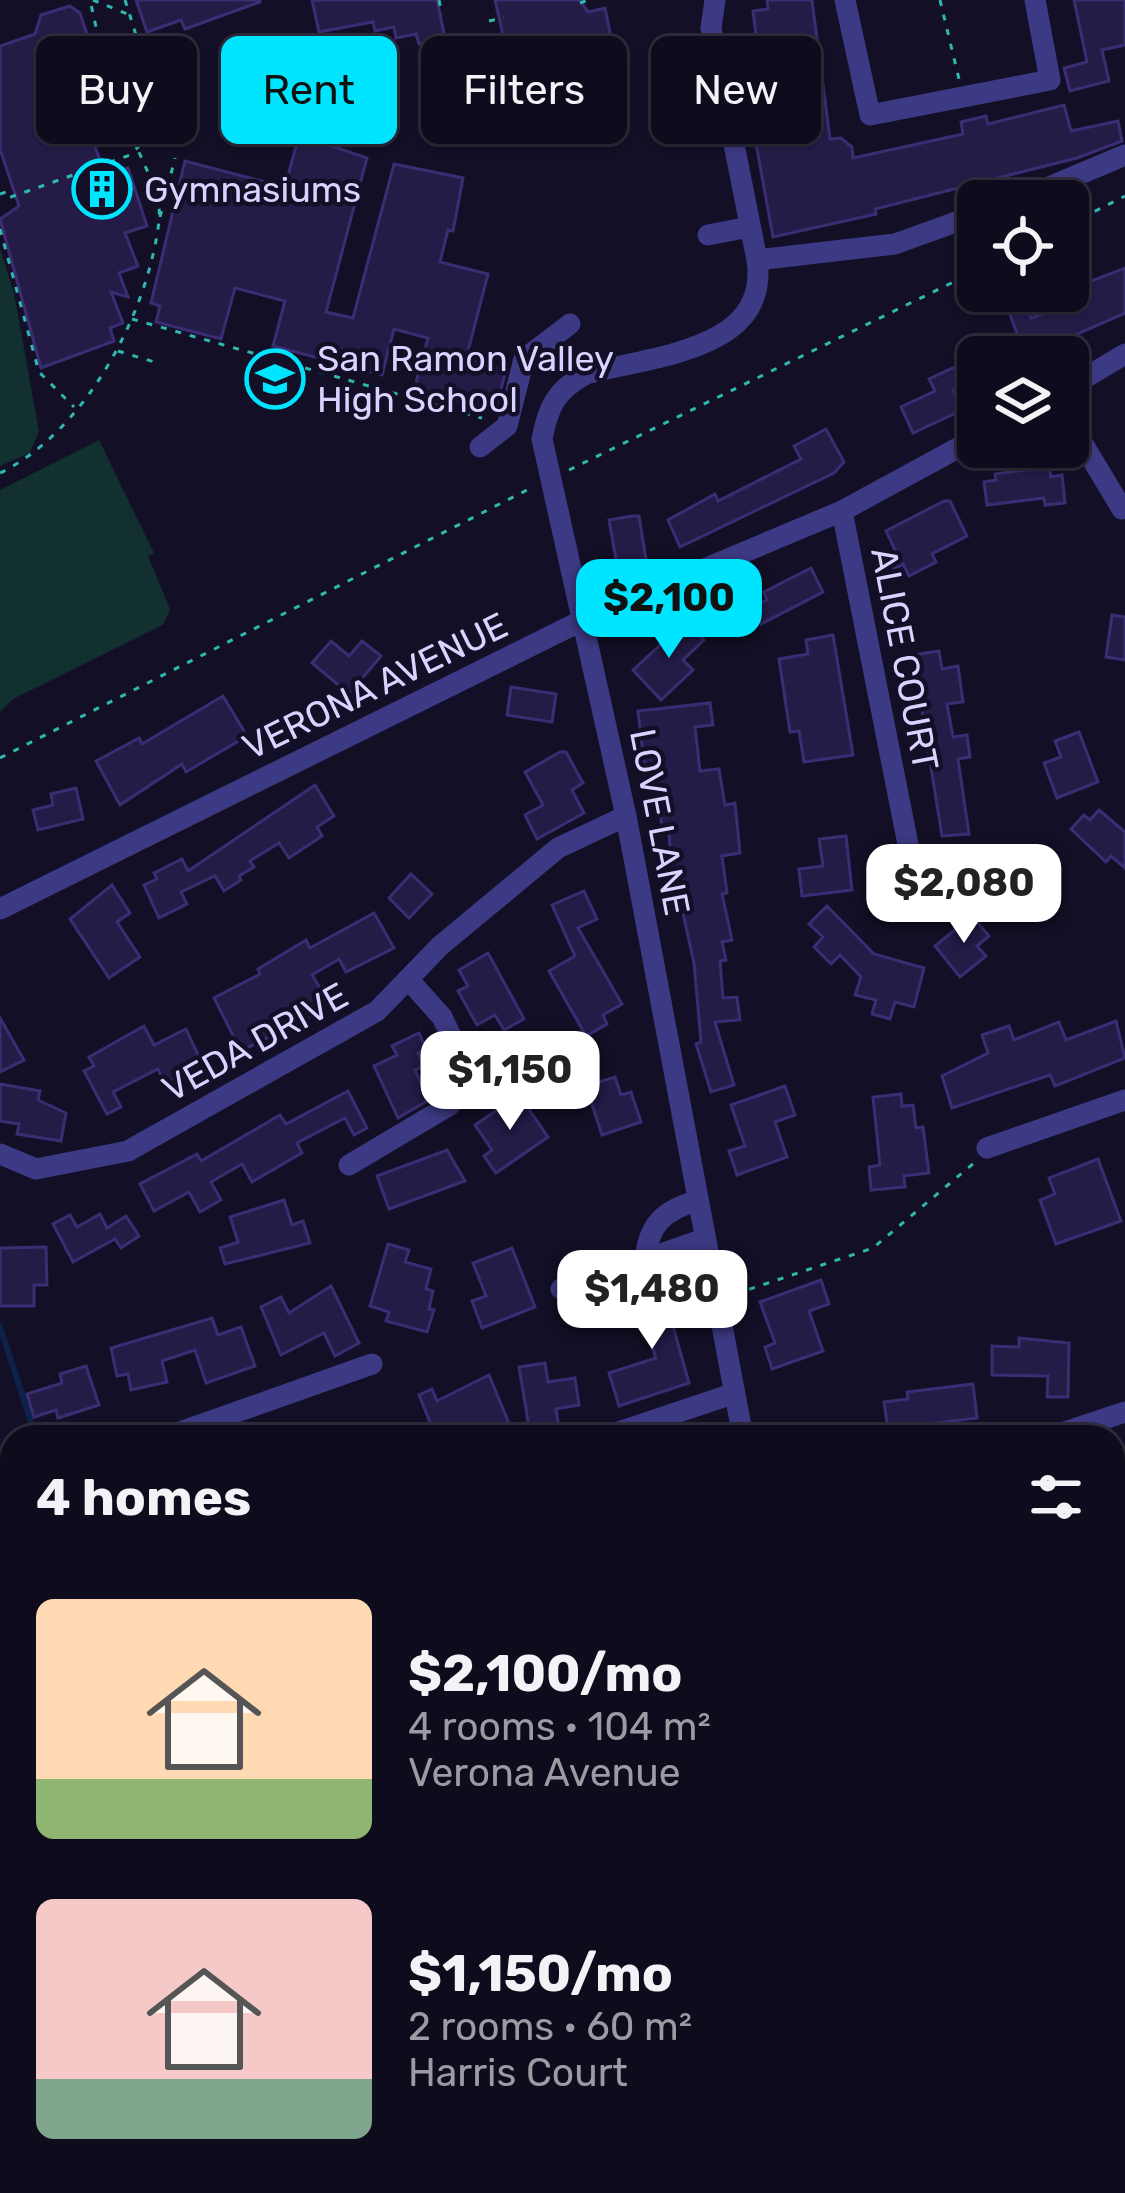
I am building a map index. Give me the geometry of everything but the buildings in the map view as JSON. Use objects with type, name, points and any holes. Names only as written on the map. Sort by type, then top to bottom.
[{"type":"street","name":"LOVE LANE","points":[[712,36],[715,0]]},
{"type":"street","points":[[844,0],[870,115],[1050,80],[1035,0]]},
{"type":"street","name":"LOVE LANE","points":[[733,144],[757,260],[754,299],[730,334],[586,374],[566,385],[550,405],[542,439],[626,816],[740,1425]]},
{"type":"street","points":[[1066,180],[1125,155]]},
{"type":"street","points":[[757,260],[895,244],[957,222]]},
{"type":"street","points":[[708,235],[749,227]]},
{"type":"street","points":[[480,447],[507,425],[524,359],[570,324]]},
{"type":"street","points":[[1089,375],[1125,354]]},
{"type":"street","name":"VERONA AVENUE","points":[[0,909],[585,619],[842,511],[957,448]]},
{"type":"street","points":[[1089,454],[1122,508]]},
{"type":"street","name":"ALICE COURT","points":[[842,511],[917,890]]},
{"type":"street","name":"VEDA DRIVE","points":[[0,1154],[36,1169],[128,1151],[377,1011],[558,848],[626,816]]},
{"type":"street","points":[[349,1166],[450,1105],[468,1072],[442,1017],[408,979]]},
{"type":"street","points":[[987,1148],[1125,1100]]},
{"type":"street","points":[[645,1259],[656,1222],[670,1208],[697,1202]]},
{"type":"street","points":[[561,1289],[704,1239]]},
{"type":"street","points":[[200,1425],[372,1364]]},
{"type":"street","points":[[640,1425],[732,1394]]},
{"type":"street","points":[[1086,1425],[1125,1412]]},
{"type":"path","points":[[92,0],[130,15]]},
{"type":"path","points":[[92,0],[102,36]]},
{"type":"path","points":[[124,0],[135,36]]},
{"type":"path","points":[[439,0],[442,15]]},
{"type":"path","points":[[580,3],[588,0]]},
{"type":"path","points":[[940,0],[966,97]]},
{"type":"path","points":[[489,21],[504,18]]},
{"type":"path","points":[[0,194],[6,192],[8,198],[145,144]]},
{"type":"path","points":[[138,150],[160,218]]},
{"type":"path","points":[[0,473],[36,456],[118,351],[132,319],[175,158]]},
{"type":"path","points":[[1089,214],[1125,196]]},
{"type":"path","points":[[0,230],[39,373],[75,408]]},
{"type":"path","points":[[0,758],[552,478],[957,281]]},
{"type":"path","points":[[132,319],[507,425]]},
{"type":"path","points":[[118,351],[161,364]]},
{"type":"path","points":[[715,1300],[873,1248],[964,1176],[987,1148]]},
{"type":"green space","points":[[0,248],[14,293],[39,431],[30,453],[0,466]]},
{"type":"green space","points":[[99,440],[154,553],[148,556],[170,609],[163,625],[13,699],[0,712],[0,490]]},
{"type":"waterway","points":[[0,1327],[32,1425]]},
{"type":"place","name":"Gymnasiums","points":[[102,189]]},
{"type":"place","name":"San Ramon Valley High School","points":[[275,379]]}]
